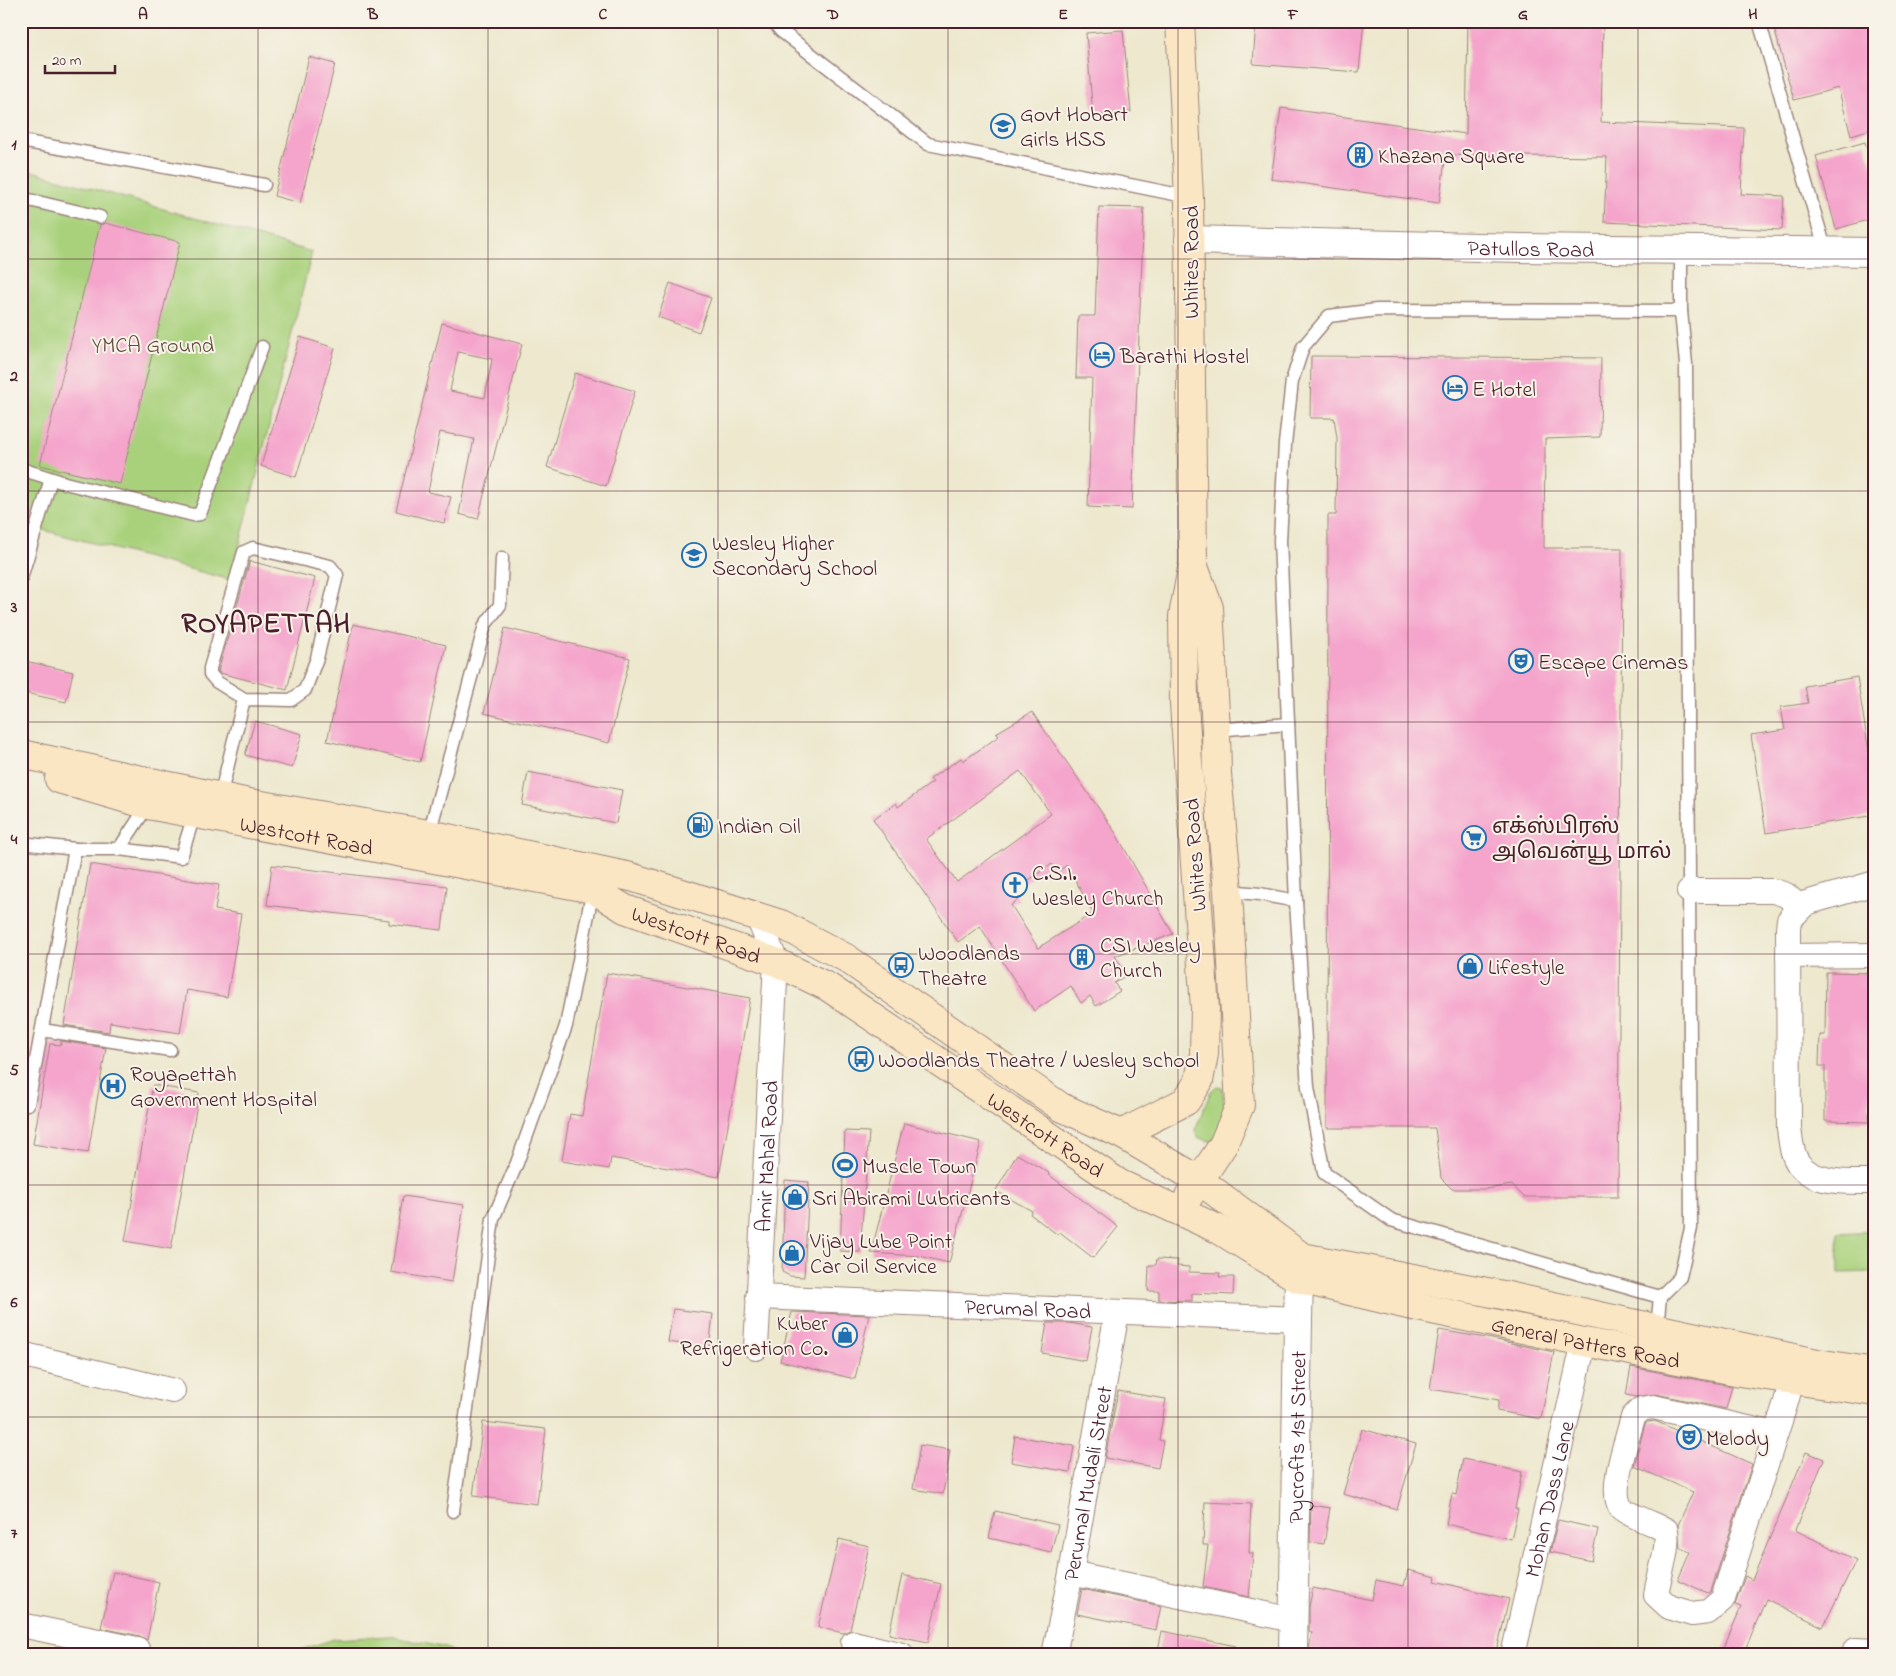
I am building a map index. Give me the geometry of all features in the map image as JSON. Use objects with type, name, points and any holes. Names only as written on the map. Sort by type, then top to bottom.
[{"type":"main road","name":"Whites Road","points":[[1121,1134],[1186,1101],[1199,1080],[1204,1054],[1205,1009],[1184,704],[1183,616],[1193,563],[1189,197],[1180,21]]},
{"type":"main road","name":"Whites Road","points":[[1193,563],[1209,608],[1217,774],[1228,892],[1240,1105],[1223,1145],[1199,1180]]},
{"type":"main road","name":"Westcott Road","points":[[21,754],[220,797],[429,834],[631,877],[781,924],[846,958],[1061,1107],[1121,1134],[1199,1180],[1301,1268]]},
{"type":"main road","name":"Westcott Road","points":[[21,769],[148,804],[593,889],[624,909],[776,962],[828,987],[1120,1184],[1301,1268]]},
{"type":"main road","points":[[1179,1212],[1199,1180]]},
{"type":"main road","name":"General Patters Road","points":[[1301,1268],[1503,1295],[1817,1363],[1875,1372]]},
{"type":"main road","name":"General Patters Road","points":[[1301,1268],[1399,1303],[1584,1342],[1746,1373],[1875,1392]]},
{"type":"street","name":"Patullos Road","points":[[1189,240],[1520,248],[1875,252]]},
{"type":"street","points":[[1875,882],[1819,898],[1806,903],[1800,908],[1789,920],[1788,956],[1790,1129],[1792,1150],[1799,1164],[1810,1173],[1828,1180],[1875,1182]]},
{"type":"street","points":[[1689,890],[1774,891],[1786,895],[1800,908]]},
{"type":"street","points":[[758,917],[776,962]]},
{"type":"street","points":[[1788,956],[1875,955]]},
{"type":"street","name":"Amir Mahal Road","points":[[756,1348],[776,962]]},
{"type":"street","name":"Pycrofts 1st Street","points":[[1299,1654],[1293,1620],[1298,1319],[1301,1268]]},
{"type":"street","name":"Perumal Road","points":[[758,1297],[1298,1319]]},
{"type":"street","name":"Perumal Mudali Street","points":[[1054,1655],[1071,1573],[1117,1312]]},
{"type":"street","name":"Mohan Dass Lane","points":[[1513,1655],[1584,1342]]},
{"type":"street","points":[[21,1354],[173,1391]]},
{"type":"street","points":[[1775,1434],[1653,1407],[1641,1409],[1633,1417],[1617,1482],[1617,1498],[1622,1509],[1666,1530],[1668,1544],[1658,1579],[1656,1595],[1669,1607],[1692,1614],[1708,1612],[1723,1599],[1775,1434],[1792,1380]]},
{"type":"street","points":[[1071,1573],[1293,1620]]},
{"type":"street","points":[[21,1626],[137,1650]]},
{"type":"street","points":[[853,1643],[902,1655]]},
{"type":"street","points":[[1853,1655],[1856,1650],[1875,1651]]},
{"type":"lane","points":[[773,21],[781,31],[928,144],[1189,197]]},
{"type":"lane","points":[[1759,21],[1826,252]]},
{"type":"lane","points":[[21,141],[264,185]]},
{"type":"lane","points":[[21,198],[100,217]]},
{"type":"lane","points":[[1657,1329],[1660,1297],[1680,1278],[1691,1228],[1686,364],[1681,311],[1681,249]]},
{"type":"lane","points":[[1660,1297],[1391,1220],[1324,1173],[1308,1087],[1296,901],[1280,541],[1285,444],[1292,381],[1303,347],[1329,316],[1377,310],[1681,311]]},
{"type":"lane","points":[[21,469],[51,479],[193,515],[200,514],[262,347]]},
{"type":"lane","points":[[21,578],[51,479]]},
{"type":"lane","points":[[253,548],[330,566],[337,575],[318,658],[305,690],[291,700],[244,699],[217,682],[210,674],[210,668],[244,552],[253,548]]},
{"type":"lane","points":[[429,834],[485,625],[500,605],[502,558]]},
{"type":"lane","points":[[220,797],[244,699]]},
{"type":"lane","points":[[1216,730],[1288,724]]},
{"type":"lane","points":[[119,849],[148,804]]},
{"type":"lane","points":[[21,843],[75,848],[119,849],[181,858],[195,812]]},
{"type":"lane","points":[[21,1103],[28,1104],[75,848]]},
{"type":"lane","points":[[452,1510],[493,1220],[517,1163],[566,1026],[593,889]]},
{"type":"lane","points":[[1228,892],[1260,894],[1296,901]]},
{"type":"lane","points":[[42,1030],[170,1050]]},
{"type":"green space","name":"YMCA Ground","points":[[21,168],[312,252],[231,580],[21,524]]},
{"type":"green space","points":[[1217,1086],[1222,1087],[1228,1132],[1213,1142],[1197,1137],[1195,1130],[1211,1091]]},
{"type":"green space","points":[[1875,1231],[1875,1272],[1839,1273],[1838,1233]]},
{"type":"green space","points":[[390,1636],[446,1648],[460,1655],[286,1655],[334,1639]]},
{"type":"building","points":[[1256,21],[1364,21],[1359,72],[1253,64]]},
{"type":"building","points":[[1468,21],[1603,21],[1601,122],[1744,128],[1741,194],[1784,196],[1782,230],[1604,222],[1607,157],[1446,155],[1439,203],[1271,179],[1281,108],[1466,134]]},
{"type":"building","points":[[1772,21],[1875,21],[1875,128],[1851,135],[1838,88],[1794,100]]},
{"type":"building","points":[[1123,30],[1131,112],[1093,116],[1086,33]]},
{"type":"building","points":[[309,57],[335,64],[300,203],[274,196]]},
{"type":"building","points":[[1865,142],[1875,176],[1875,218],[1836,229],[1816,156]]},
{"type":"building","points":[[1099,207],[1144,208],[1132,509],[1088,507],[1092,378],[1076,378],[1078,316],[1095,316]]},
{"type":"building","points":[[105,223],[180,242],[120,484],[40,465],[100,225]]},
{"type":"building","points":[[670,283],[711,298],[699,332],[658,317]]},
{"type":"building","points":[[442,323],[522,344],[478,519],[459,514],[474,439],[440,432],[428,492],[451,497],[444,523],[396,511]],"holes":[[[458,352],[492,359],[485,398],[450,391]]]},
{"type":"building","points":[[300,337],[335,348],[296,477],[261,466]]},
{"type":"building","name":"எக்ஸ்பிரஸ் அவென்யூ மால்","points":[[1311,356],[1601,358],[1600,437],[1545,439],[1544,548],[1622,548],[1618,1197],[1524,1197],[1512,1185],[1486,1189],[1452,1189],[1441,1178],[1435,1128],[1327,1128],[1328,515],[1336,515],[1337,438],[1334,418],[1310,418]]},
{"type":"building","points":[[575,373],[635,391],[606,486],[547,467]]},
{"type":"building","points":[[250,561],[315,578],[287,690],[218,671]]},
{"type":"building","points":[[353,624],[446,645],[420,762],[327,741]]},
{"type":"building","points":[[505,628],[630,658],[609,743],[484,713]]},
{"type":"building","points":[[21,660],[73,672],[66,702],[21,692]]},
{"type":"building","points":[[1857,677],[1875,789],[1875,815],[1766,833],[1751,735],[1785,730],[1781,707],[1808,703],[1805,686]]},
{"type":"building","points":[[1032,712],[1115,832],[1173,934],[1115,956],[1127,975],[1114,983],[1120,991],[1096,1006],[1090,996],[1081,1003],[1071,986],[1034,1011],[980,926],[958,942],[873,819],[896,803],[898,807],[933,782],[930,779],[961,758],[963,761],[999,736],[996,733]],"holes":[[[1020,771],[1051,814],[957,882],[926,839]],[[1052,864],[1057,872],[1067,865],[1093,913],[1038,948],[1011,905],[1019,899],[1013,891]]]},
{"type":"building","points":[[255,721],[302,734],[292,768],[245,755]]},
{"type":"building","points":[[528,772],[622,790],[616,823],[522,805]]},
{"type":"building","points":[[90,864],[219,885],[215,910],[241,914],[227,997],[187,990],[180,1033],[110,1022],[109,1032],[64,1025]]},
{"type":"building","points":[[272,865],[447,886],[442,930],[389,924],[389,920],[267,905]]},
{"type":"building","points":[[1826,972],[1872,973],[1869,1122],[1825,1121],[1825,1066],[1819,1066],[1820,1035],[1825,1035]]},
{"type":"building","points":[[607,973],[750,998],[719,1177],[611,1158],[609,1169],[562,1161],[570,1114],[582,1116]]},
{"type":"building","points":[[61,1041],[106,1048],[88,1153],[33,1144],[50,1044],[61,1045]]},
{"type":"building","points":[[153,1085],[199,1093],[171,1249],[125,1241]]},
{"type":"building","points":[[904,1123],[981,1142],[949,1263],[919,1256],[871,1253]]},
{"type":"building","points":[[845,1131],[869,1132],[860,1252],[840,1251]]},
{"type":"building","points":[[1017,1154],[1049,1173],[1118,1227],[1093,1258],[1060,1232],[1058,1235],[1030,1214],[1032,1211],[996,1191]]},
{"type":"building","points":[[785,1180],[809,1182],[804,1277],[790,1276],[782,1272]]},
{"type":"building","points":[[403,1196],[464,1205],[452,1282],[391,1272]]},
{"type":"building","points":[[1157,1259],[1178,1260],[1177,1266],[1189,1267],[1189,1272],[1220,1273],[1219,1277],[1234,1277],[1233,1295],[1192,1293],[1192,1301],[1159,1300],[1159,1291],[1148,1291],[1149,1265],[1156,1265]]},
{"type":"building","points":[[673,1309],[713,1314],[709,1348],[668,1342]]},
{"type":"building","points":[[792,1312],[869,1315],[855,1379],[780,1361]]},
{"type":"building","points":[[1047,1323],[1069,1323],[1092,1327],[1086,1361],[1042,1353]]},
{"type":"building","points":[[1439,1330],[1554,1352],[1541,1419],[1497,1411],[1499,1400],[1430,1389]]},
{"type":"building","points":[[1631,1367],[1732,1386],[1726,1409],[1656,1394],[1636,1397],[1626,1395]]},
{"type":"building","points":[[1118,1391],[1166,1399],[1159,1440],[1163,1441],[1158,1468],[1105,1458]]},
{"type":"building","points":[[1655,1421],[1752,1464],[1711,1591],[1708,1593],[1678,1580],[1690,1552],[1680,1548],[1678,1525],[1693,1492],[1634,1466],[1645,1424]]},
{"type":"building","points":[[483,1422],[546,1429],[537,1504],[473,1496]]},
{"type":"building","points":[[1362,1429],[1416,1444],[1397,1509],[1343,1494]]},
{"type":"building","points":[[1015,1436],[1074,1446],[1070,1472],[1011,1462]]},
{"type":"building","points":[[920,1445],[950,1450],[943,1494],[913,1489]]},
{"type":"building","points":[[1806,1452],[1824,1459],[1795,1530],[1856,1560],[1823,1627],[1766,1599],[1743,1655],[1721,1655],[1741,1607],[1735,1605],[1745,1576],[1752,1580]]},
{"type":"building","points":[[1463,1459],[1522,1472],[1515,1509],[1518,1509],[1511,1539],[1446,1524],[1452,1494],[1456,1495]]},
{"type":"building","points":[[1205,1502],[1251,1504],[1249,1553],[1253,1553],[1249,1597],[1203,1587],[1208,1545],[1203,1545]]},
{"type":"building","points":[[1311,1505],[1330,1508],[1324,1544],[1310,1542]]},
{"type":"building","points":[[995,1511],[1058,1525],[1051,1552],[989,1538]]},
{"type":"building","points":[[1558,1520],[1598,1529],[1591,1561],[1550,1552]]},
{"type":"building","points":[[839,1539],[869,1546],[850,1630],[843,1633],[818,1627]]},
{"type":"building","points":[[1408,1570],[1436,1577],[1435,1581],[1509,1599],[1496,1655],[1339,1655],[1309,1649],[1312,1632],[1309,1631],[1309,1607],[1313,1588],[1372,1600],[1376,1580],[1404,1586]]},
{"type":"building","points":[[113,1572],[159,1582],[147,1640],[140,1636],[101,1628]]},
{"type":"building","points":[[902,1575],[941,1584],[928,1642],[889,1634]]},
{"type":"building","points":[[1082,1589],[1161,1606],[1156,1630],[1077,1614]]},
{"type":"building","points":[[1162,1631],[1236,1646],[1235,1655],[1157,1655]]},
{"type":"place","name":"Govt Hobart Girls HSS","points":[[1003,126]]},
{"type":"place","name":"Khazana Square","points":[[1360,155]]},
{"type":"place","name":"Barathi Hostel","points":[[1102,355]]},
{"type":"place","name":"E Hotel","points":[[1455,388]]},
{"type":"place","name":"Wesley Higher Secondary School","points":[[694,555]]},
{"type":"place","name":"Escape Cinemas","points":[[1521,661]]},
{"type":"place","name":"Indian Oil","points":[[700,825]]},
{"type":"place","name":"எக்ஸ்பிரஸ் அவென்யூ மால்","points":[[1474,838]]},
{"type":"place","name":"C.S.I. Wesley Church","points":[[1015,885]]},
{"type":"place","name":"CSI Wesley Church","points":[[1082,957]]},
{"type":"place","name":"Woodlands Theatre","points":[[901,965]]},
{"type":"place","name":"Lifestyle","points":[[1470,966]]},
{"type":"place","name":"Woodlands Theatre / Wesley school","points":[[861,1059]]},
{"type":"place","name":"Royapettah Government Hospital","points":[[113,1086]]},
{"type":"place","name":"Muscle Town","points":[[845,1165]]},
{"type":"place","name":"Sri Abirami Lubricants","points":[[795,1197]]},
{"type":"place","name":"Vijay Lube Point Car Oil Service","points":[[792,1253]]},
{"type":"place","name":"Kuber Refrigeration Co.","points":[[845,1335]]},
{"type":"place","name":"Melody","points":[[1689,1437]]},
{"type":"district","name":"ROYAPETTAH","points":[[266,622]]}]
